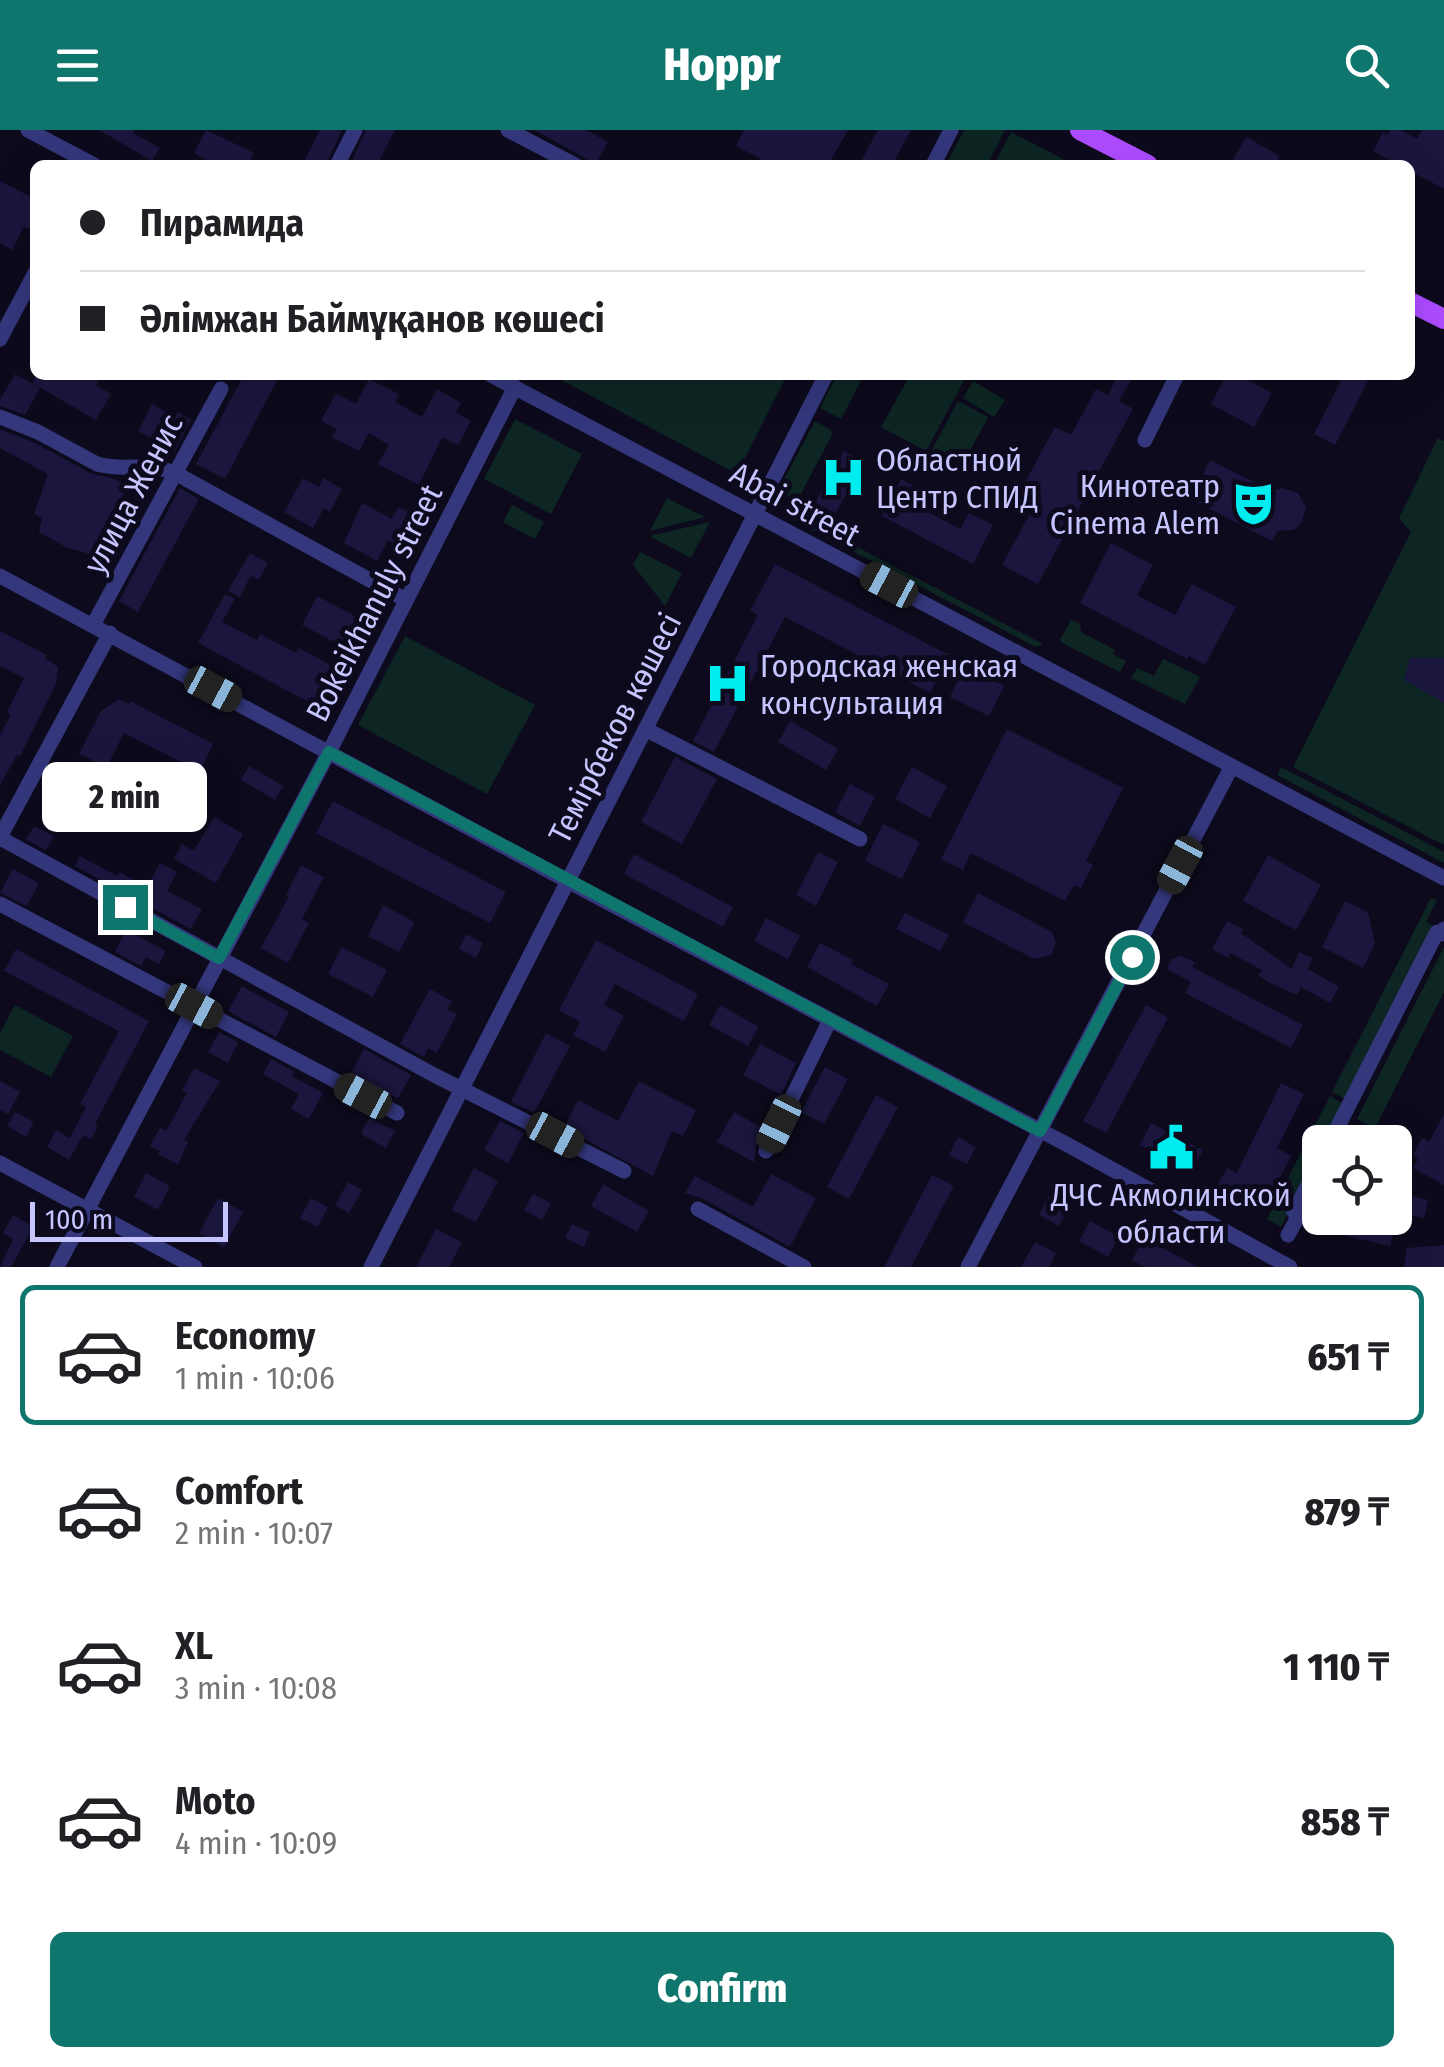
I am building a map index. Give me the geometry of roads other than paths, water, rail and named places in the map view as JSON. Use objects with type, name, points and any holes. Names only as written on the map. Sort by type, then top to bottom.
[{"type":"main road","points":[[1080,130],[1138,160]]},
{"type":"main road","points":[[1415,304],[1444,319]]},
{"type":"street","points":[[28,130],[84,160]]},
{"type":"street","points":[[340,160],[355,130]]},
{"type":"street","points":[[508,130],[565,160]]},
{"type":"street","points":[[936,160],[951,130]]},
{"type":"street","points":[[0,339],[30,282]]},
{"type":"street","name":"Abai street","points":[[501,380],[1444,878]]},
{"type":"street","name":"Темірбеков көшесі","points":[[370,1267],[823,380]]},
{"type":"street","points":[[1144,440],[1174,380]]},
{"type":"street","name":"Bokeikhanuly street","points":[[57,1267],[329,752],[515,387]]},
{"type":"street","name":"улица Женис","points":[[93,625],[221,389]]},
{"type":"street","points":[[0,417],[38,432],[97,464],[158,466],[175,473],[406,600]]},
{"type":"street","points":[[0,576],[1290,1267]]},
{"type":"street","points":[[110,634],[0,838],[462,1088],[624,1171]]},
{"type":"street","points":[[645,729],[860,840]]},
{"type":"street","points":[[968,1267],[1232,766]]},
{"type":"street","points":[[0,904],[397,1114]]},
{"type":"street","points":[[1345,1125],[1443,935]]},
{"type":"street","points":[[766,1152],[830,1020]]},
{"type":"street","points":[[0,1163],[195,1267]]},
{"type":"street","points":[[1302,1197],[1294,1212],[1302,1216]]},
{"type":"street","points":[[698,1210],[804,1267]]},
{"type":"street","points":[[1288,1235],[1298,1215]]},
{"type":"place","name":"Областной Центр СПИД","points":[[843,478]]},
{"type":"place","name":"Кинотеатр Cinema Alem","points":[[1253,504]]},
{"type":"place","name":"Городская женская консультация","points":[[727,684]]},
{"type":"place","name":"ДЧС Акмолинской области","points":[[1171,1147]]}]
